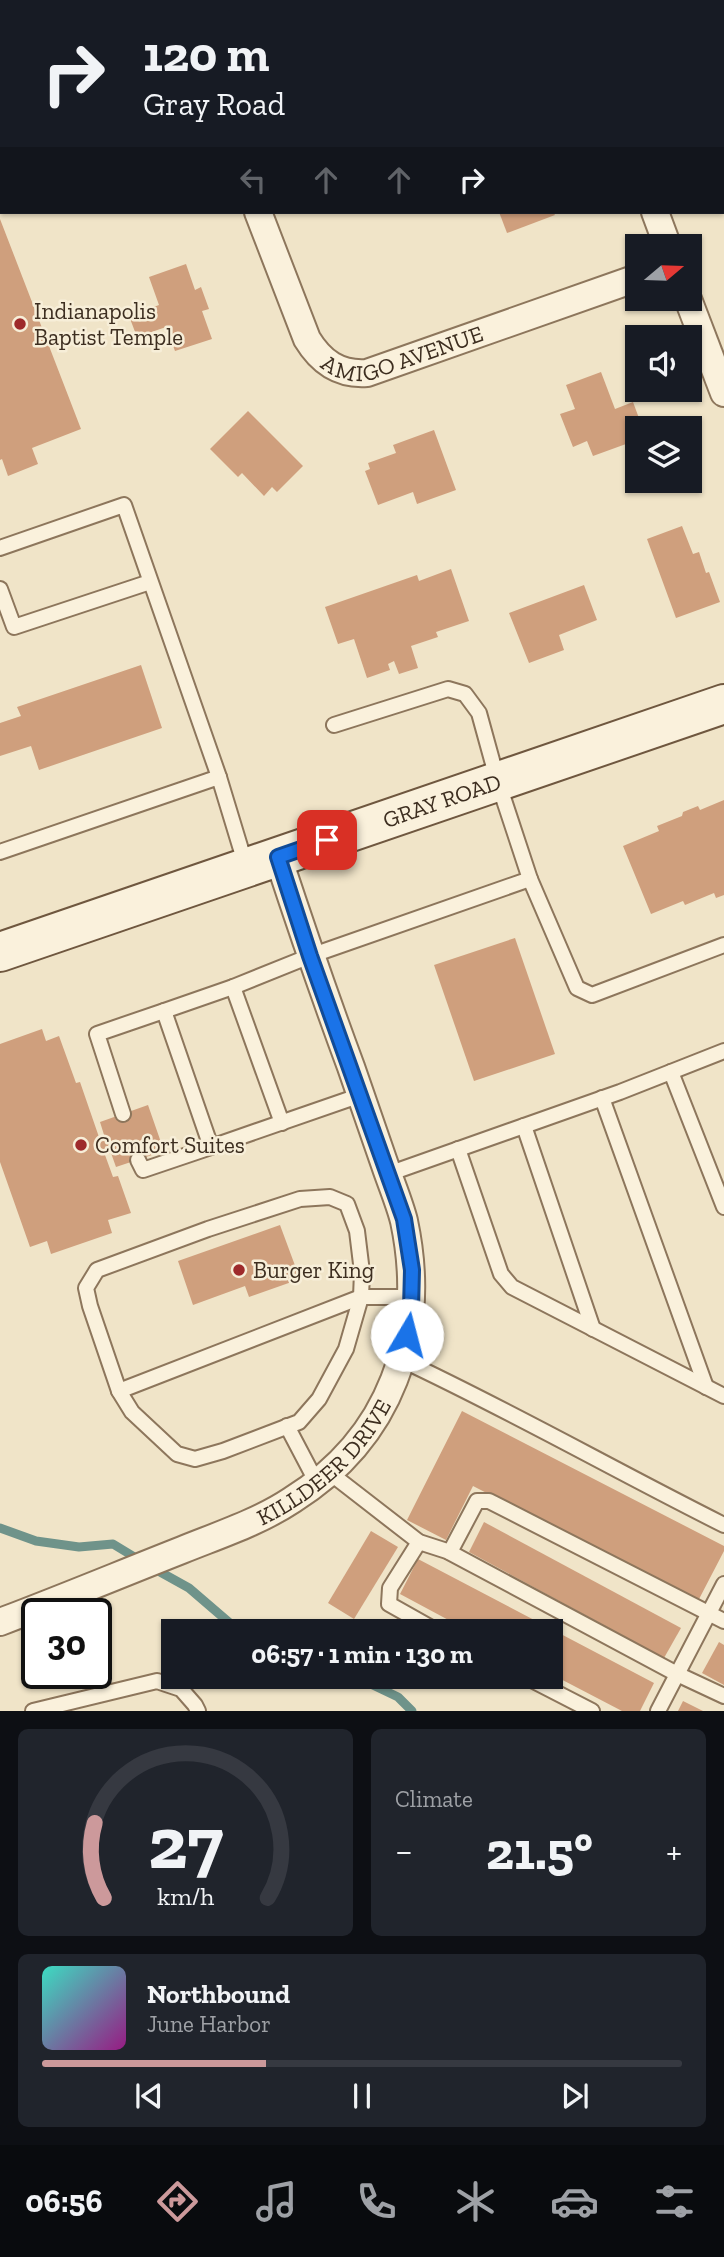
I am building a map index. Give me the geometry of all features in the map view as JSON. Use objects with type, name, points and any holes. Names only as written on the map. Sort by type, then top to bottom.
[{"type":"street","name":"AMIGO AVENUE","points":[[259,214],[307,340],[316,353],[342,371],[367,373],[625,282]]},
{"type":"street","points":[[656,214],[663,234]]},
{"type":"street","points":[[693,312],[724,393]]},
{"type":"street","name":"GRAY ROAD","points":[[0,952],[724,704]]},
{"type":"street","name":"KILLDEER DRIVE","points":[[0,1622],[220,1535],[281,1507],[324,1478],[353,1450],[376,1419],[402,1360],[412,1297],[412,1270],[404,1219],[310,956],[262,862]]},
{"type":"lane","points":[[0,548],[124,505],[219,778],[262,862]]},
{"type":"lane","points":[[0,589],[15,627],[150,582]]},
{"type":"lane","points":[[334,725],[448,689],[465,694],[479,713],[498,782],[530,879],[577,988],[592,995],[724,945]]},
{"type":"lane","points":[[0,852],[219,778]]},
{"type":"lane","points":[[123,1114],[97,1034],[530,879]]},
{"type":"lane","points":[[233,987],[282,1123]]},
{"type":"lane","points":[[163,1011],[211,1147]]},
{"type":"lane","points":[[388,1174],[602,1098],[724,1051]]},
{"type":"lane","points":[[671,1072],[724,1207]]},
{"type":"lane","points":[[138,1160],[143,1170],[361,1095]]},
{"type":"lane","points":[[602,1098],[706,1387]]},
{"type":"lane","points":[[524,1126],[593,1328]]},
{"type":"lane","points":[[458,1149],[501,1274],[512,1287],[724,1396]]},
{"type":"lane","points":[[330,1197],[347,1204],[357,1231],[362,1272],[361,1297],[346,1349],[319,1399],[299,1422],[195,1459],[177,1454],[132,1412],[119,1391],[86,1288],[97,1270],[109,1265],[300,1199],[330,1197]]},
{"type":"lane","points":[[119,1391],[361,1297],[412,1297]]},
{"type":"lane","points":[[402,1360],[469,1391],[517,1419],[724,1525]]},
{"type":"lane","points":[[287,1426],[324,1478],[419,1542],[449,1552],[677,1674],[724,1696]]},
{"type":"lane","points":[[449,1552],[477,1501],[489,1501],[724,1622]]},
{"type":"lane","points":[[416,1619],[389,1604],[390,1588],[419,1542]]},
{"type":"lane","points":[[658,1711],[724,1584]]},
{"type":"lane","points":[[33,1711],[157,1681],[181,1689],[198,1711]]},
{"type":"lane","points":[[549,1689],[592,1711]]},
{"type":"building","points":[[500,214],[555,215],[507,233]]},
{"type":"building","name":"Indianapolis Baptist Temple","points":[[0,219],[81,429],[32,448],[38,464],[8,476],[2,459],[0,460]]},
{"type":"building","points":[[186,264],[195,290],[201,287],[209,309],[202,311],[212,339],[175,351],[166,327],[137,337],[129,316],[159,305],[149,277]]},
{"type":"building","points":[[601,372],[615,409],[633,402],[638,416],[625,416],[625,444],[593,456],[587,441],[573,447],[560,414],[575,409],[566,385]]},
{"type":"building","points":[[248,411],[303,466],[277,492],[272,487],[264,496],[242,473],[238,477],[210,449]]},
{"type":"building","points":[[434,430],[456,490],[417,504],[413,492],[378,505],[365,471],[370,469],[368,463],[396,453],[393,445]]},
{"type":"building","points":[[682,526],[693,554],[699,552],[706,573],[709,572],[720,602],[676,618],[647,539]]},
{"type":"building","points":[[451,569],[469,621],[436,632],[438,637],[411,646],[418,668],[399,674],[394,661],[388,664],[390,670],[367,678],[354,639],[338,644],[325,607],[417,575],[419,581]]},
{"type":"building","points":[[584,585],[597,620],[559,635],[564,650],[529,663],[509,613]]},
{"type":"building","points":[[141,665],[162,728],[39,770],[31,746],[0,756],[0,723],[21,716],[17,707]]},
{"type":"building","points":[[724,800],[724,895],[716,898],[714,893],[685,905],[683,901],[651,914],[623,846],[659,831],[657,826],[682,816],[683,812],[698,806],[700,810]]},
{"type":"building","points":[[515,938],[555,1054],[474,1081],[434,965]]},
{"type":"building","name":"Comfort Suites","points":[[42,1029],[46,1041],[59,1036],[76,1083],[80,1082],[100,1140],[105,1138],[100,1122],[148,1105],[164,1151],[116,1167],[111,1153],[105,1155],[113,1177],[118,1176],[131,1213],[108,1220],[112,1233],[51,1254],[47,1241],[30,1247],[0,1162],[0,1044]]},
{"type":"building","name":"Burger King","points":[[280,1225],[300,1279],[249,1297],[245,1286],[193,1305],[178,1261]]},
{"type":"building","points":[[462,1411],[724,1546],[724,1551],[698,1601],[473,1486],[446,1540],[407,1520]]},
{"type":"building","points":[[484,1522],[681,1628],[664,1658],[469,1552]]},
{"type":"building","points":[[371,1531],[398,1547],[354,1619],[328,1603]]},
{"type":"building","points":[[418,1559],[532,1619],[447,1619],[400,1594]]},
{"type":"building","points":[[563,1635],[654,1683],[640,1711],[622,1711],[563,1680]]},
{"type":"building","points":[[719,1642],[724,1645],[724,1685],[702,1673]]},
{"type":"building","points":[[683,1701],[703,1711],[678,1711]]},
{"type":"waterway","points":[[0,1528],[36,1541],[79,1547],[113,1544],[141,1561]]},
{"type":"waterway","points":[[153,1568],[189,1588],[225,1619]]},
{"type":"waterway","points":[[381,1689],[398,1697],[412,1711]]},
{"type":"place","name":"Indianapolis Baptist Temple","points":[[20,324]]},
{"type":"place","name":"Comfort Suites","points":[[81,1145]]},
{"type":"place","name":"Burger King","points":[[239,1270]]},
{"type":"route","points":[[327,840],[278,857],[310,956],[404,1219],[412,1270],[407,1335]]}]
